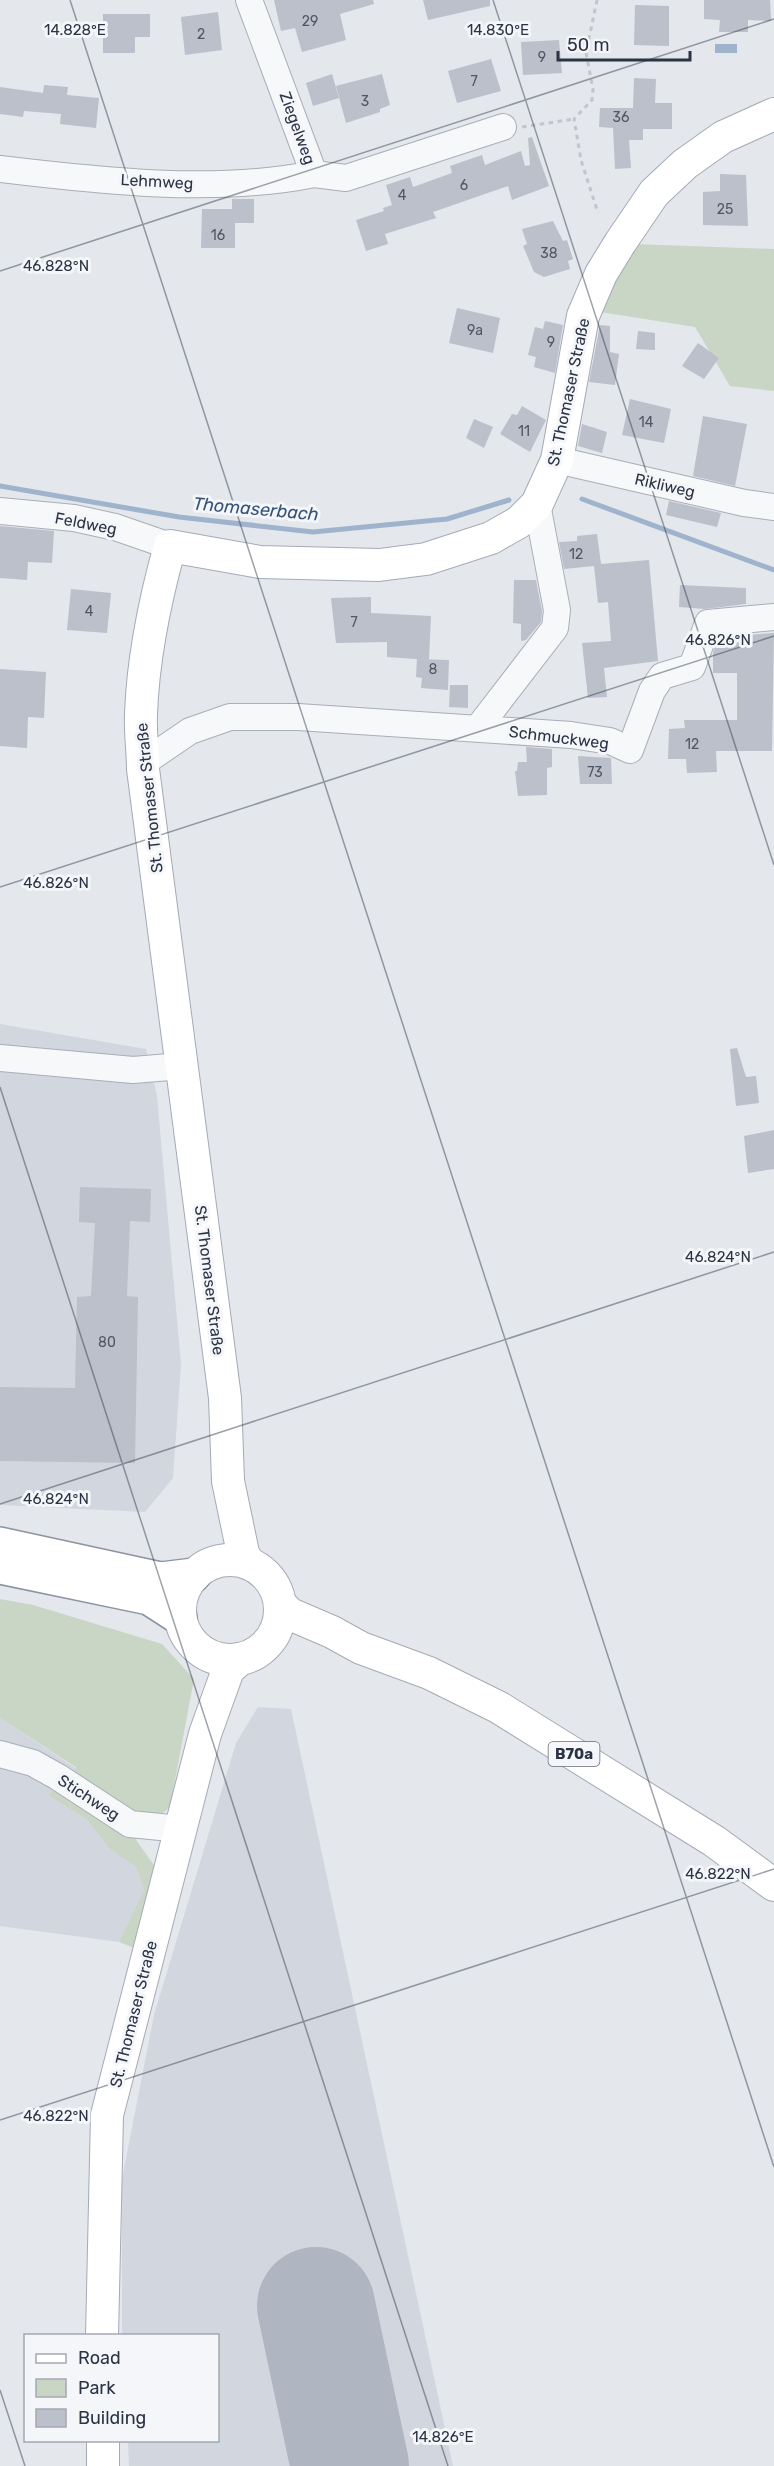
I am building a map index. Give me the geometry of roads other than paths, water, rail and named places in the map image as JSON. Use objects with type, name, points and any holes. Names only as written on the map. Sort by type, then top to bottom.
[{"type":"highway","points":[[0,1544],[161,1579],[203,1569]]},
{"type":"highway","points":[[0,1567],[149,1598],[180,1618]]},
{"type":"main road","name":"St. Thomaser Straße","points":[[248,1563],[243,1553],[228,1481],[225,1398],[143,763],[141,715],[144,671],[158,587],[170,546],[260,562],[379,565],[426,559],[491,538],[519,522],[537,504],[557,460],[583,316],[601,274],[620,243],[654,193],[685,164],[723,137],[774,114]]},
{"type":"main road","name":"St. Thomaser Straße","points":[[203,1569],[218,1552],[228,1481]]},
{"type":"main road","points":[[231,1559],[248,1563],[267,1575],[278,1594],[280,1618],[268,1643],[255,1653],[240,1659],[220,1659],[201,1651],[184,1631],[180,1618],[182,1595],[203,1569],[231,1559]]},
{"type":"main road","points":[[280,1604],[290,1614],[332,1632],[361,1648]]},
{"type":"main road","points":[[268,1643],[304,1641],[361,1648]]},
{"type":"main road","name":"B70a","points":[[361,1648],[429,1673],[498,1707],[714,1841],[774,1886]]},
{"type":"main road","name":"St. Thomaser Straße","points":[[201,1651],[205,1665],[205,1734]]},
{"type":"main road","name":"St. Thomaser Straße","points":[[102,2334],[107,2115],[205,1734],[228,1670],[240,1659]]},
{"type":"main road","points":[[103,2442],[103,2466]]},
{"type":"street","name":"Ziegelweg","points":[[249,0],[314,174],[346,178],[503,127]]},
{"type":"street","name":"Lehmweg","points":[[0,169],[187,184],[276,182],[314,174]]},
{"type":"street","name":"Rikliweg","points":[[557,460],[774,507]]},
{"type":"street","name":"Schmuckweg","points":[[478,728],[555,628],[557,610],[537,504]]},
{"type":"street","name":"Feldweg","points":[[0,511],[74,518],[115,527],[170,546]]},
{"type":"street","name":"Schmuckweg","points":[[143,763],[190,731],[230,717],[298,717],[571,735],[610,741],[630,750],[652,691],[662,676],[692,667],[708,623],[774,617]]},
{"type":"street","points":[[0,1058],[133,1070],[182,1066]]},
{"type":"street","name":"Stichweg","points":[[0,1754],[33,1763],[130,1824],[181,1829]]},
{"type":"water","points":[[715,44],[737,44],[737,53],[715,53]]},
{"type":"waterway","name":"Thomaserbach","points":[[0,486],[179,517],[313,532],[447,519],[509,500]]},
{"type":"waterway","name":"Thomaserbach","points":[[582,499],[774,570]]}]
